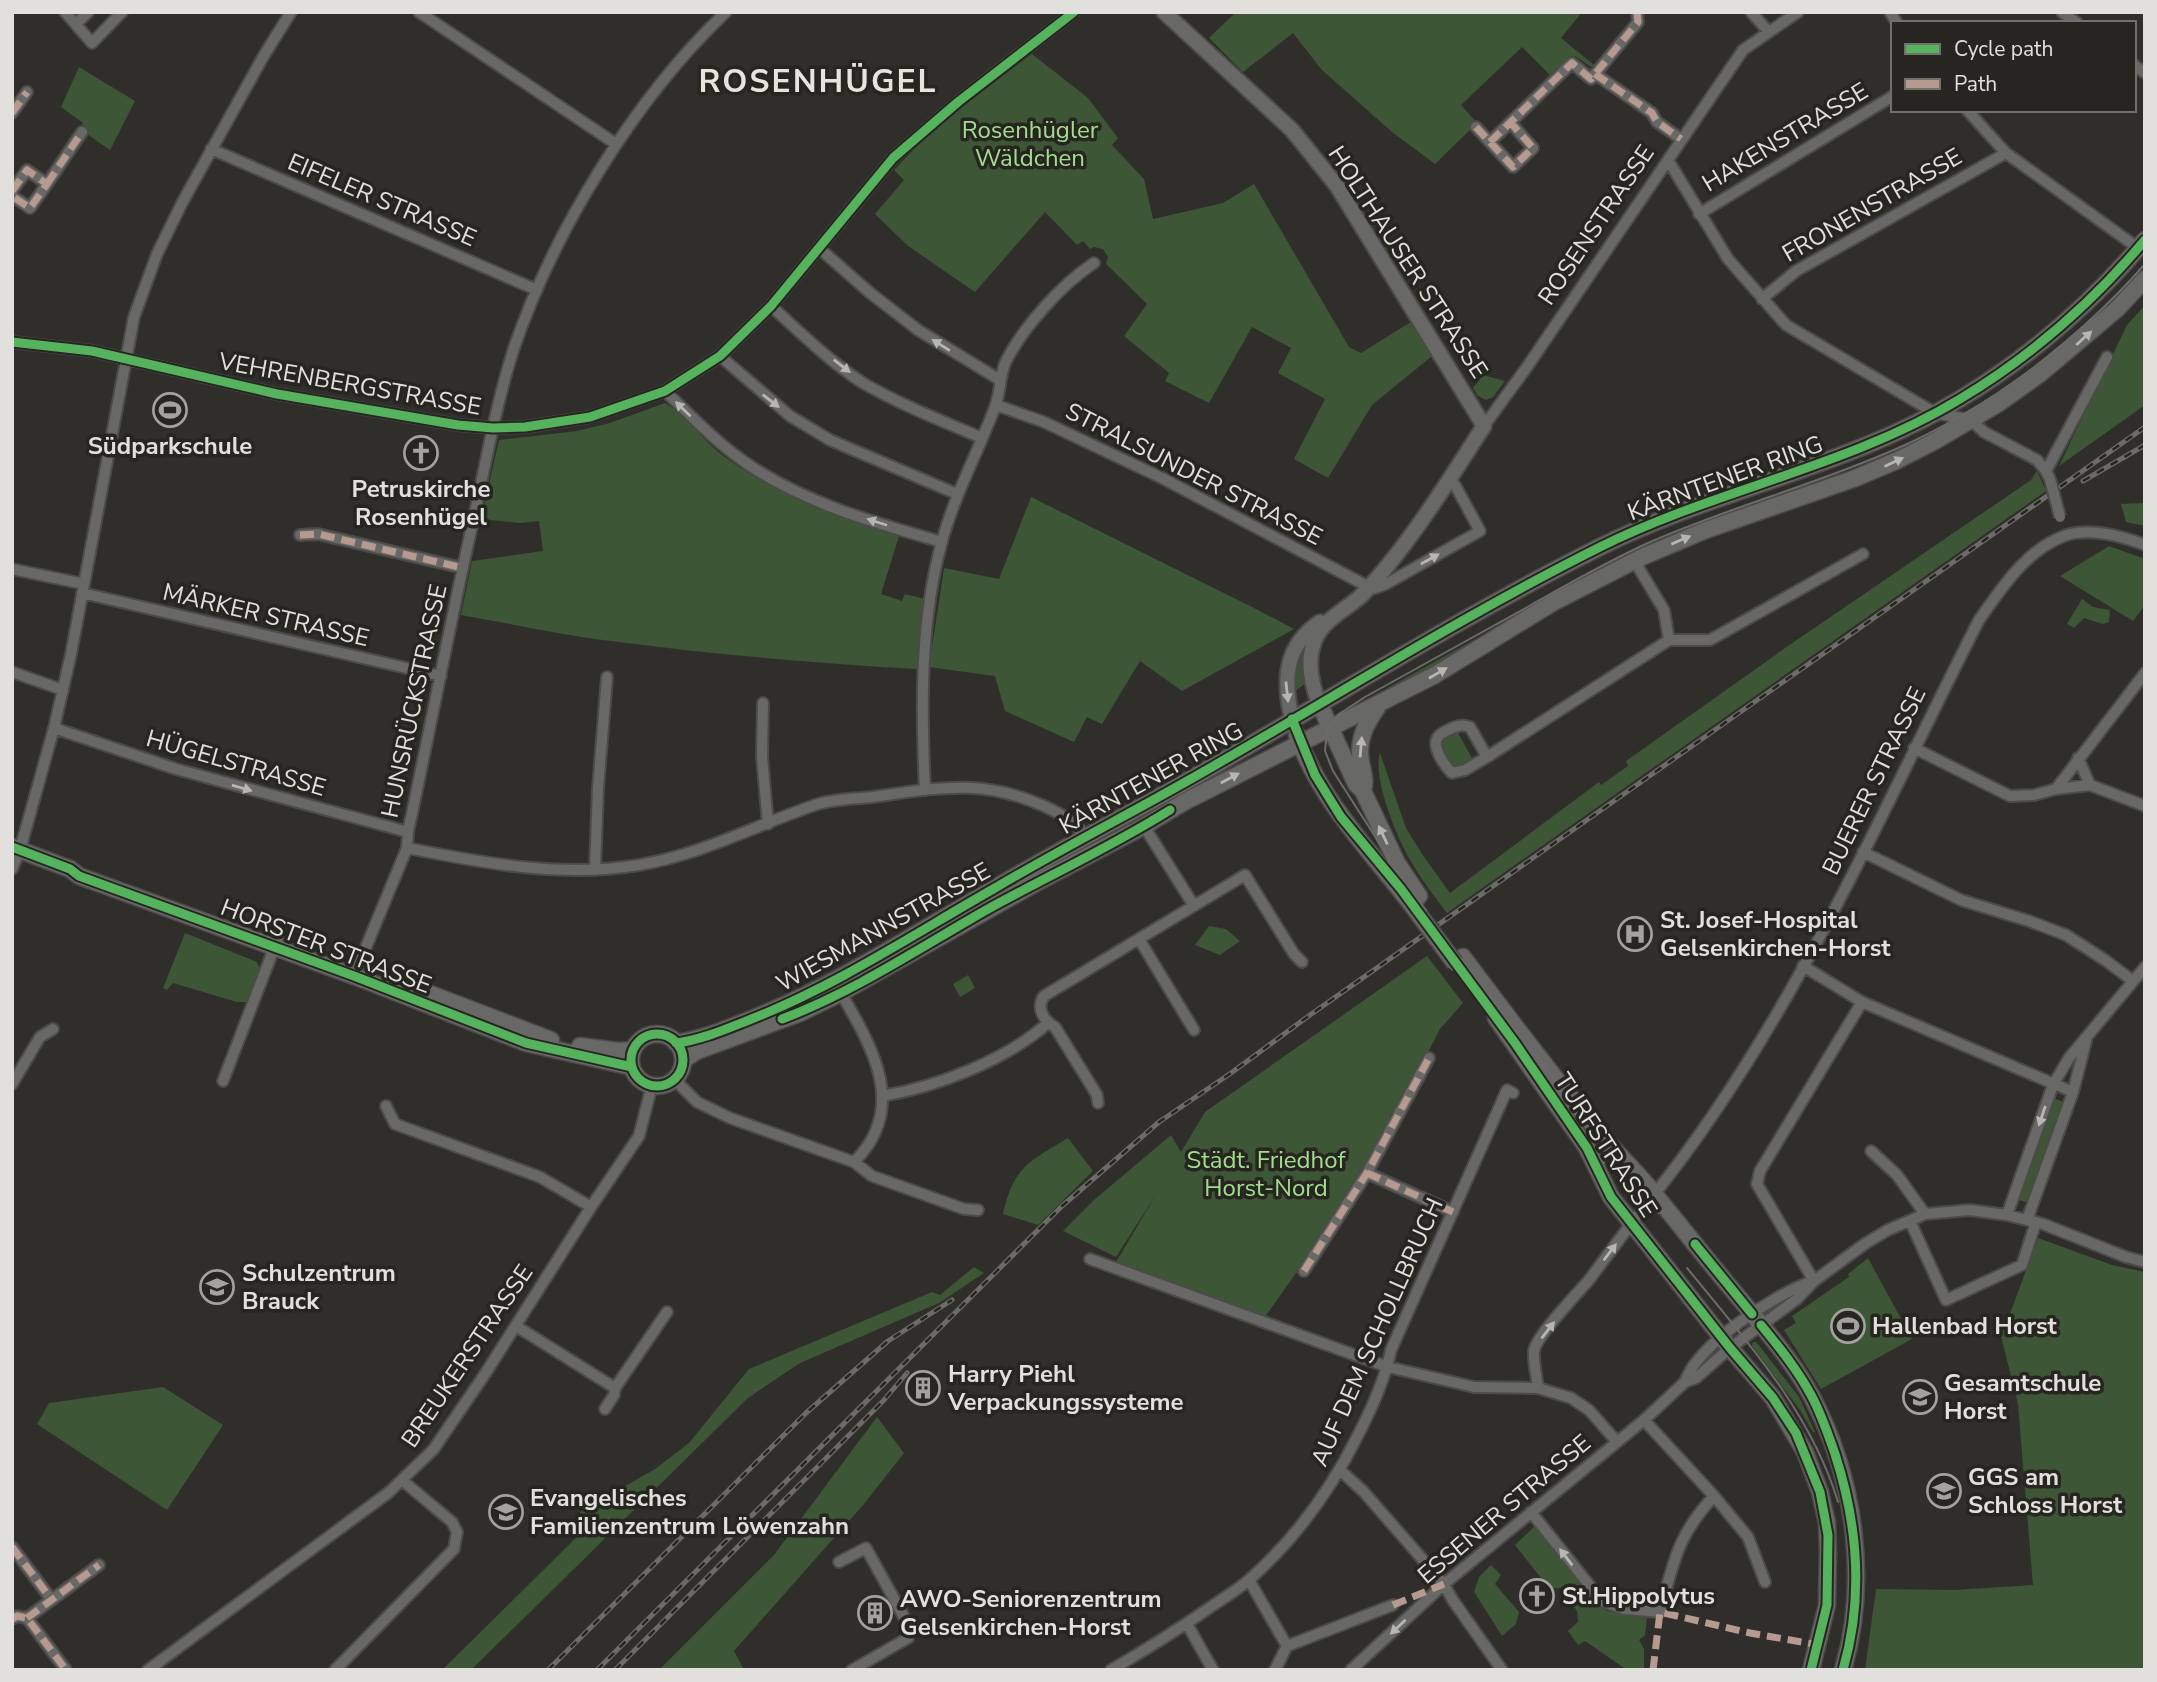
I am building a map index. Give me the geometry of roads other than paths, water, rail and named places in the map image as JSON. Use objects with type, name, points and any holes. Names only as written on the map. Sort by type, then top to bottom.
[{"type":"main road","name":"KÄRNTENER RING","points":[[1032,876],[1091,834],[1401,655],[1601,546],[1683,512],[1877,442],[1935,413],[2023,357],[2091,298],[2141,244]]},
{"type":"main road","name":"KÄRNTENER RING","points":[[1032,876],[1105,848],[1186,801],[1300,742],[1378,706],[1435,676],[1554,602],[1642,557],[1706,530],[1864,475],[1896,461],[1971,420],[2040,374],[2117,309],[2145,279]]},
{"type":"main road","points":[[1319,703],[1329,729]]},
{"type":"main road","points":[[1363,791],[1366,779],[1359,753],[1360,742],[1366,724],[1378,706]]},
{"type":"main road","points":[[1292,719],[1300,742]]},
{"type":"main road","name":"TURFSTRASSE","points":[[1329,729],[1425,913]]},
{"type":"main road","name":"TURFSTRASSE","points":[[1300,742],[1315,775],[1341,817],[1425,913],[1519,1040],[1587,1148],[1611,1197],[1635,1218],[1725,1343],[1760,1381],[1805,1452],[1820,1492],[1828,1535],[1827,1597],[1822,1631],[1811,1670]]},
{"type":"main road","name":"HORSTER STRASSE","points":[[16,848],[70,869],[79,876],[556,1041],[618,1051],[633,1050]]},
{"type":"main road","name":"WIESMANNSTRASSE","points":[[683,1060],[698,1051],[800,1013],[841,993],[1032,876]]},
{"type":"main road","name":"WIESMANNSTRASSE","points":[[676,1043],[709,1034],[795,1002],[1032,876]]},
{"type":"main road","name":"HORSTER STRASSE","points":[[356,971],[526,1043],[632,1067]]},
{"type":"main road","points":[[652,1034],[668,1036],[676,1043],[683,1060],[681,1071],[674,1079],[662,1086],[639,1079],[632,1067],[633,1050],[638,1042],[652,1034]]},
{"type":"main road","name":"TURFSTRASSE","points":[[1519,1040],[1576,1101],[1602,1136],[1655,1194],[1789,1359],[1811,1395],[1828,1434],[1852,1518],[1857,1573],[1852,1629],[1843,1670]]},
{"type":"street","points":[[65,12],[92,44],[122,12]]},
{"type":"street","points":[[76,24],[88,12]]},
{"type":"street","points":[[12,869],[63,690],[134,317],[157,254],[211,149],[291,12]]},
{"type":"street","points":[[419,12],[617,144]]},
{"type":"street","points":[[707,12],[716,22]]},
{"type":"street","name":"HUNSRÜCKSTRASSE","points":[[356,971],[407,848],[408,832],[463,568],[493,428],[513,351],[562,236],[617,144],[672,71],[726,12]]},
{"type":"street","name":"VEHRENBERGSTRASSE","points":[[12,342],[92,351],[277,394],[440,422],[493,428],[553,425],[590,417],[665,391],[720,356],[771,306],[893,158],[958,102],[1074,12]]},
{"type":"street","name":"HOLTHAUSER STRASSE","points":[[1164,12],[1292,130],[1323,169],[1362,224],[1484,426]]},
{"type":"street","points":[[1490,142],[1572,62],[1591,79],[1638,22],[1637,12]]},
{"type":"street","points":[[1751,12],[1769,32]]},
{"type":"street","name":"ROSENSTRASSE","points":[[1319,703],[1312,685],[1311,650],[1321,629],[1369,587],[1390,562],[1743,50],[1798,12]]},
{"type":"street","points":[[1595,74],[1652,113],[1657,122],[1681,139]]},
{"type":"street","points":[[12,113],[27,92]]},
{"type":"street","name":"HAKENSTRASSE","points":[[1699,214],[1891,97]]},
{"type":"street","points":[[1969,112],[2006,153],[2141,244]]},
{"type":"street","points":[[1476,127],[1513,167],[1533,148],[1511,123]]},
{"type":"street","points":[[47,184],[27,170],[16,177],[12,193],[30,208],[47,184],[82,132]]},
{"type":"street","name":"EIFELER STRASSE","points":[[211,149],[537,290]]},
{"type":"street","name":"FRONENSTRASSE","points":[[1762,299],[1796,271],[2006,153]]},
{"type":"street","points":[[1668,160],[1728,259],[1786,325],[1935,413],[1971,420],[1984,432],[2037,460],[2048,475],[2066,535],[2107,534],[2145,545]]},
{"type":"street","points":[[819,248],[918,330],[1000,380]]},
{"type":"street","points":[[925,790],[922,730],[929,608],[942,542],[957,494],[996,405],[1006,362],[1024,333],[1079,273],[1094,262]]},
{"type":"street","points":[[771,306],[808,340],[862,382],[982,438]]},
{"type":"street","points":[[720,356],[790,416],[830,440],[957,494]]},
{"type":"street","points":[[2048,475],[2107,357]]},
{"type":"street","points":[[665,391],[720,444],[778,483],[810,499],[942,542]]},
{"type":"street","name":"STRALSUNDER STRASSE","points":[[996,405],[1044,422],[1150,473],[1369,587]]},
{"type":"street","name":"ROSENSTRASSE","points":[[1369,587],[1376,588],[1385,584],[1480,531],[1455,485],[1448,479]]},
{"type":"street","points":[[300,535],[318,534],[463,568]]},
{"type":"street","name":"BUERER STRASSE","points":[[1538,1388],[1534,1349],[1699,1136],[1736,1082],[1803,966],[1863,852],[1979,620],[2001,588],[2027,560],[2066,535]]},
{"type":"street","points":[[1488,757],[1470,727],[1466,725],[1454,727],[1439,736],[1436,741],[1439,754],[1452,773],[1465,770],[1488,757],[1669,640],[1710,640],[1863,554]]},
{"type":"street","points":[[1642,557],[1638,568],[1664,610],[1669,640]]},
{"type":"street","name":"MÄRKER STRASSE","points":[[12,569],[83,589],[441,676]]},
{"type":"street","name":"ROSENSTRASSE","points":[[1292,719],[1285,683],[1291,658],[1299,643],[1313,627],[1334,616]]},
{"type":"street","points":[[12,672],[63,690]]},
{"type":"street","points":[[2056,789],[2077,758],[2145,673]]},
{"type":"street","points":[[595,870],[607,677]]},
{"type":"street","points":[[763,703],[762,758],[768,824]]},
{"type":"street","name":"HÜGELSTRASSE","points":[[54,728],[176,769],[408,832]]},
{"type":"street","points":[[1914,748],[2010,796],[2034,795],[2090,785],[2145,806]]},
{"type":"street","points":[[2077,758],[2090,785]]},
{"type":"street","points":[[407,848],[531,869],[595,870],[638,865],[687,854],[817,804],[975,786],[1017,794],[1056,811],[1091,834]]},
{"type":"street","points":[[1144,826],[1194,906]]},
{"type":"street","name":"KÄRNTENER RING","points":[[1091,834],[1105,848]]},
{"type":"street","points":[[1863,852],[1961,900],[2066,935],[2133,981]]},
{"type":"street","points":[[1098,1103],[1097,1095],[1062,1038],[1040,1010],[1039,1003],[1044,996],[1245,875],[1294,954],[1302,962]]},
{"type":"street","points":[[1139,939],[1194,1030]]},
{"type":"street","points":[[223,1081],[276,942]]},
{"type":"street","points":[[1803,966],[1862,1002],[2073,1092]]},
{"type":"street","points":[[2007,1215],[2053,1085],[2069,1058],[2145,967]]},
{"type":"street","points":[[841,993],[874,1052],[882,1096],[871,1143],[853,1162]]},
{"type":"street","points":[[1814,1281],[1757,1184],[1760,1171],[1862,1002]]},
{"type":"street","points":[[882,1096],[915,1089],[973,1068],[1048,1023]]},
{"type":"street","points":[[12,1084],[40,1037],[52,1029]]},
{"type":"street","points":[[1910,1221],[1946,1300],[2022,1265],[2032,1221],[2073,1092],[2087,1036]]},
{"type":"street","points":[[1304,1271],[1367,1173],[1429,1058]]},
{"type":"street","points":[[674,1079],[697,1102],[730,1118],[853,1162],[872,1177],[964,1209],[978,1210]]},
{"type":"street","name":"BREUKERSTRASSE","points":[[148,1670],[403,1481],[433,1450],[639,1136],[652,1085]]},
{"type":"street","name":"AUF DEM SCHOLLBRUCH","points":[[1111,1670],[1187,1624],[1249,1580],[1287,1543],[1320,1503],[1340,1471],[1388,1367],[1391,1350],[1507,1090],[1513,1093]]},
{"type":"street","points":[[386,1106],[395,1124],[540,1177],[591,1208]]},
{"type":"street","points":[[1871,1151],[1897,1175],[1925,1214]]},
{"type":"street","points":[[1367,1173],[1453,1212]]},
{"type":"street","name":"ESSENER STRASSE","points":[[1351,1670],[1444,1584],[1644,1420],[1685,1382],[1696,1378],[1725,1343],[1757,1320],[1797,1299],[1814,1281],[1866,1243],[1925,1214],[1970,1210],[2032,1221],[2145,1262]]},
{"type":"street","points":[[1090,1259],[1388,1367],[1474,1387],[1538,1388],[1572,1398],[1589,1410],[1617,1442]]},
{"type":"street","points":[[605,1409],[614,1395],[615,1388],[667,1312]]},
{"type":"street","points":[[516,1326],[615,1388]]},
{"type":"street","points":[[1644,1420],[1748,1537],[1765,1583]]},
{"type":"street","points":[[1340,1471],[1363,1491],[1444,1584],[1502,1670]]},
{"type":"street","points":[[335,1670],[454,1549],[457,1532],[452,1522],[403,1481]]},
{"type":"street","points":[[1531,1512],[1602,1601],[1624,1609],[1660,1612],[1678,1545],[1693,1519],[1714,1496]]},
{"type":"street","points":[[12,1547],[51,1599]]},
{"type":"street","points":[[839,1562],[866,1548],[909,1626],[908,1638],[852,1670]]},
{"type":"street","points":[[26,1618],[99,1565]]},
{"type":"street","points":[[1249,1580],[1287,1646]]},
{"type":"street","points":[[1275,1670],[1287,1646],[1393,1605]]},
{"type":"street","points":[[12,1619],[17,1616],[26,1618],[66,1670]]},
{"type":"street","points":[[1187,1624],[1213,1670]]},
{"type":"tram line","points":[[1658,1213],[1509,1022],[1399,874],[1333,771],[1325,751],[1327,730],[1339,714],[1365,697],[1618,557],[1710,518],[1865,462],[1931,432],[1965,413],[1998,393],[2061,346],[2145,264]]},
{"type":"tram line","points":[[1534,1066],[1604,1163]]},
{"type":"tram line","points":[[1687,1268],[1754,1350],[1794,1407],[1826,1469],[1838,1502]]},
{"type":"railway","points":[[597,1670],[1062,1206],[1159,1122],[2145,427]]},
{"type":"railway","points":[[2083,481],[2145,445]]},
{"type":"railway","points":[[548,1670],[806,1413],[888,1341],[952,1300]]},
{"type":"railway","points":[[615,1670],[884,1400],[907,1373]]},
{"type":"place","name":"Südparkschule","points":[[170,410]]},
{"type":"place","name":"Petruskirche Rosenhügel","points":[[421,453]]},
{"type":"place","name":"St. Josef-Hospital Gelsenkirchen-Horst","points":[[1635,934]]},
{"type":"place","name":"Schulzentrum Brauck","points":[[217,1287]]},
{"type":"place","name":"Hallenbad Horst","points":[[1848,1326]]},
{"type":"place","name":"Harry Piehl Verpackungssysteme","points":[[923,1388]]},
{"type":"place","name":"Gesamtschule Horst","points":[[1920,1397]]},
{"type":"place","name":"GGS am Schloss Horst","points":[[1944,1491]]},
{"type":"place","name":"Evangelisches Familienzentrum Löwenzahn","points":[[506,1512]]},
{"type":"place","name":"St.Hippolytus","points":[[1537,1596]]},
{"type":"place","name":"AWO-Seniorenzentrum Gelsenkirchen-Horst","points":[[875,1613]]},
{"type":"district","name":"ROSENHÜGEL","points":[[818,81]]},
{"type":"park label","name":"Rosenhügler Wäldchen","points":[[1030,144]]},
{"type":"park label","name":"Städt. Friedhof Horst-Nord","points":[[1266,1174]]}]
